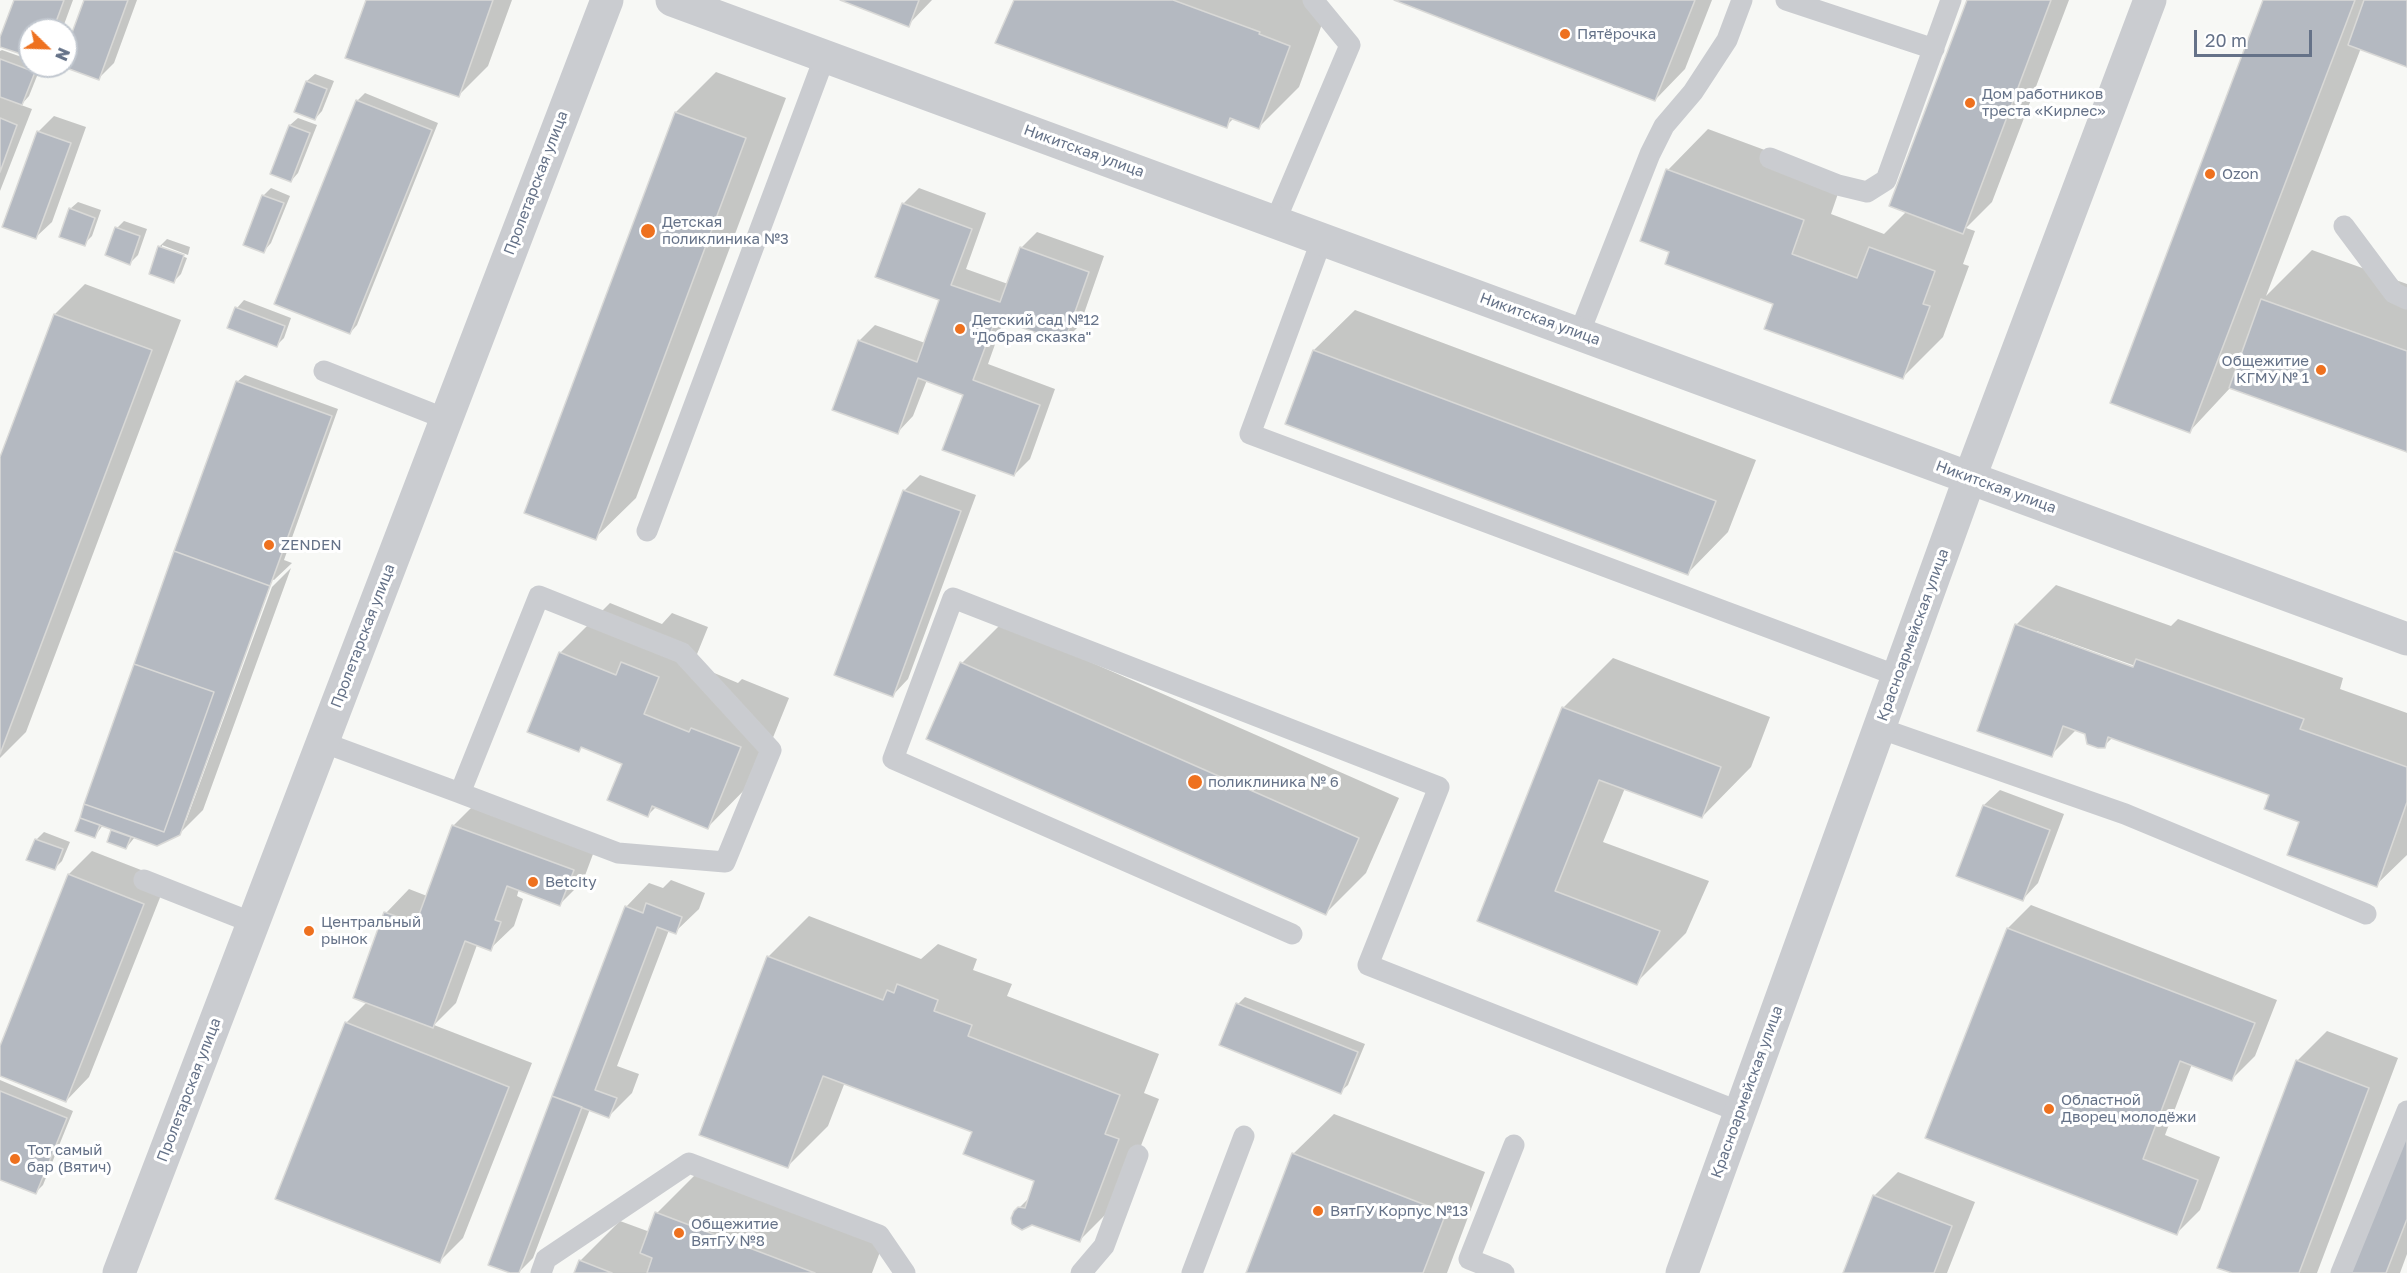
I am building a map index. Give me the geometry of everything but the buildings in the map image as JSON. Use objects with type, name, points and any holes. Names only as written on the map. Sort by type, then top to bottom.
[{"type":"street","name":"Пролетарская улица","points":[[119,1273],[607,0]]},
{"type":"street","name":"Никитская улица","points":[[672,0],[2407,639]]},
{"type":"street","name":"Красноармейская улица","points":[[1682,1273],[1970,477],[2150,0]]},
{"type":"lane","points":[[1275,222],[1350,45],[1313,0]]},
{"type":"lane","points":[[1579,334],[1650,154],[1664,126],[1693,92],[1727,40],[1742,0]]},
{"type":"lane","points":[[1786,0],[1934,49]]},
{"type":"lane","points":[[1770,158],[1838,185],[1866,192],[1886,180],[1951,0]]},
{"type":"lane","points":[[647,531],[825,56]]},
{"type":"lane","points":[[2343,226],[2394,293],[2407,299]]},
{"type":"lane","points":[[1322,239],[1250,434],[1898,676]]},
{"type":"lane","points":[[324,371],[446,419]]},
{"type":"lane","points":[[322,741],[618,854],[725,862],[771,750],[682,653],[539,596],[460,793]]},
{"type":"lane","points":[[1292,934],[893,759],[953,598],[1439,787],[1368,966],[1740,1112]]},
{"type":"lane","points":[[1879,728],[2125,814],[2366,914]]},
{"type":"lane","points":[[144,880],[253,923]]},
{"type":"lane","points":[[2341,1273],[2407,1111]]},
{"type":"lane","points":[[1192,1273],[1244,1136]]},
{"type":"lane","points":[[1504,1273],[1468,1259],[1514,1145]]},
{"type":"lane","points":[[1082,1273],[1104,1246],[1138,1155]]},
{"type":"lane","points":[[541,1273],[546,1259],[689,1163],[879,1235],[905,1273]]},
{"type":"place","name":"Пятёрочка","points":[[1565,34]]},
{"type":"place","name":"Дом работников треста «Кирлес»","points":[[1970,103]]},
{"type":"place","name":"Ozon","points":[[2210,174]]},
{"type":"place","name":"Детская поликлиника №3","points":[[648,231]]},
{"type":"place","name":"Детский сад №12 \"Добрая сказка\"","points":[[960,329]]},
{"type":"place","name":"Общежитие КГМУ № 1","points":[[2321,370]]},
{"type":"place","name":"ZENDEN","points":[[269,545]]},
{"type":"place","name":"поликлиника № 6","points":[[1195,782]]},
{"type":"place","name":"Betcity","points":[[533,882]]},
{"type":"place","name":"Центральный рынок","points":[[309,931]]},
{"type":"place","name":"Областной Дворец молодёжи","points":[[2049,1109]]},
{"type":"place","name":"Тот самый бар (Вятич)","points":[[15,1159]]},
{"type":"place","name":"ВятГУ Корпус №13","points":[[1318,1211]]},
{"type":"place","name":"Общежитие ВятГУ №8","points":[[679,1233]]}]
